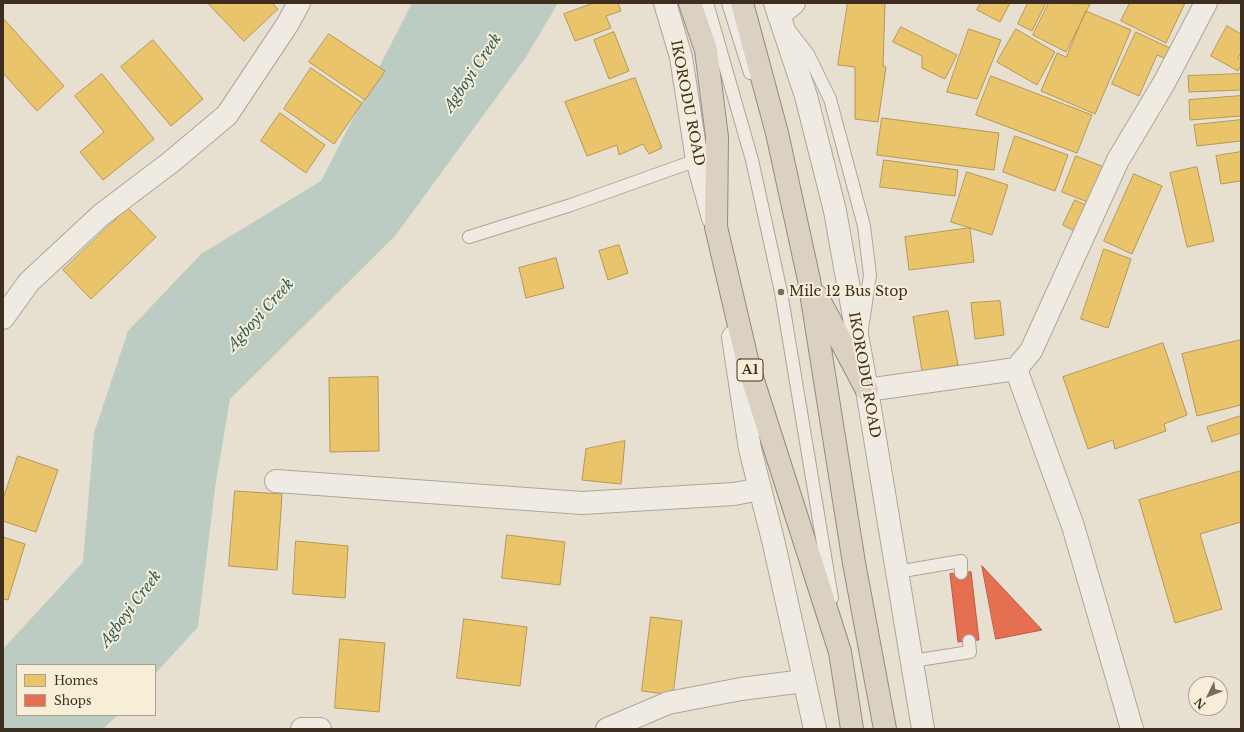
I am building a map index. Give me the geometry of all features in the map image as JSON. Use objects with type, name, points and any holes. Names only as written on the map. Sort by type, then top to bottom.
[{"type":"highway","name":"IKORODU ROAD","points":[[690,3],[706,50],[717,137],[716,227],[749,368],[840,652],[852,729]]},
{"type":"highway","points":[[742,3],[777,133],[809,280],[854,564],[885,729]]},
{"type":"highway","points":[[809,280],[867,390]]},
{"type":"street","points":[[3,318],[29,282],[101,215],[171,162],[228,115],[299,3]]},
{"type":"street","name":"IKORODU ROAD","points":[[665,3],[681,57],[697,160],[716,227],[750,449],[815,729]]},
{"type":"street","points":[[867,390],[1016,369],[1031,351],[1118,160],[1164,83],[1206,3]]},
{"type":"street","name":"IKORODU ROAD","points":[[782,7],[835,210],[867,390],[923,729]]},
{"type":"street","points":[[1016,369],[1073,526],[1132,729]]},
{"type":"street","points":[[276,481],[582,503],[734,494],[760,489]]},
{"type":"street","points":[[607,729],[668,703],[740,689],[804,681]]},
{"type":"street","points":[[302,729],[320,729]]},
{"type":"lane","points":[[707,3],[752,160],[781,292],[840,652]]},
{"type":"lane","points":[[728,3],[809,280]]},
{"type":"lane","points":[[469,237],[571,205],[697,160]]},
{"type":"lane","points":[[897,572],[961,561],[961,573]]},
{"type":"lane","points":[[912,661],[970,652],[969,641]]},
{"type":"water","name":"Agboyi Creek","points":[[412,3],[558,3],[526,57],[395,236],[230,399],[215,488],[198,627],[156,673],[156,664],[16,664],[16,716],[117,716],[103,729],[3,729],[3,649],[83,562],[94,433],[128,331],[201,254],[321,181]]},
{"type":"building: Homes","points":[[208,3],[272,3],[278,9],[244,41]]},
{"type":"building: Homes","points":[[594,3],[618,3],[621,11],[606,16],[611,28],[575,41],[564,14]]},
{"type":"building: Homes","points":[[848,3],[885,3],[883,66],[886,67],[878,122],[855,119],[855,67],[838,65]]},
{"type":"building: Homes","points":[[981,3],[1010,3],[1000,22],[977,10]]},
{"type":"building: Homes","points":[[1028,3],[1046,3],[1032,31],[1018,24]]},
{"type":"building: Homes","points":[[1049,3],[1090,4],[1066,52],[1033,35]]},
{"type":"building: Homes","points":[[1130,3],[1185,3],[1166,43],[1121,21]]},
{"type":"building: Homes","points":[[1086,11],[1131,30],[1095,114],[1041,91],[1057,53],[1066,57]]},
{"type":"building: Homes","points":[[3,18],[64,86],[37,111],[3,73]]},
{"type":"building: Homes","points":[[1227,26],[1241,34],[1241,52],[1238,58],[1241,60],[1241,65],[1238,71],[1211,56]]},
{"type":"building: Homes","points":[[901,27],[957,55],[945,79],[922,68],[922,56],[893,42]]},
{"type":"building: Homes","points":[[969,29],[1001,40],[977,99],[947,92]]},
{"type":"building: Homes","points":[[1016,29],[1055,52],[1037,85],[997,62]]},
{"type":"building: Homes","points":[[614,32],[629,71],[609,79],[594,40]]},
{"type":"building: Homes","points":[[1136,32],[1174,50],[1169,60],[1157,55],[1139,96],[1112,84]]},
{"type":"building: Homes","points":[[329,34],[385,71],[365,100],[309,62]]},
{"type":"building: Homes","points":[[153,40],[203,99],[171,126],[121,67]]},
{"type":"building: Homes","points":[[311,68],[362,103],[334,144],[284,109]]},
{"type":"building: Homes","points":[[102,74],[154,139],[103,180],[80,152],[104,132],[75,96]]},
{"type":"building: Homes","points":[[1241,74],[1241,90],[1189,92],[1188,76]]},
{"type":"building: Homes","points":[[991,76],[1092,115],[1077,153],[976,115]]},
{"type":"building: Homes","points":[[635,78],[662,148],[649,154],[643,144],[619,155],[617,145],[587,156],[565,102]]},
{"type":"building: Homes","points":[[1241,96],[1241,116],[1190,120],[1189,100]]},
{"type":"building: Homes","points":[[280,113],[325,145],[306,173],[261,141]]},
{"type":"building: Homes","points":[[882,118],[999,133],[994,170],[877,155]]},
{"type":"building: Homes","points":[[1241,120],[1241,141],[1197,146],[1194,125]]},
{"type":"building: Homes","points":[[1015,136],[1068,155],[1055,191],[1003,172]]},
{"type":"building: Homes","points":[[1241,152],[1241,181],[1221,184],[1216,156]]},
{"type":"building: Homes","points":[[1076,156],[1104,167],[1090,203],[1062,192]]},
{"type":"building: Homes","points":[[884,160],[958,170],[955,196],[880,187]]},
{"type":"building: Homes","points":[[1197,167],[1214,241],[1187,247],[1170,173]]},
{"type":"building: Homes","points":[[967,172],[1008,185],[992,235],[951,222]]},
{"type":"building: Homes","points":[[1134,174],[1162,186],[1132,254],[1104,241]]},
{"type":"building: Homes","points":[[1075,200],[1090,207],[1078,233],[1063,225]]},
{"type":"building: Homes","points":[[128,208],[156,237],[91,299],[63,270]]},
{"type":"building: Homes","points":[[970,228],[974,262],[909,270],[905,237]]},
{"type":"building: Homes","points":[[619,245],[628,273],[608,280],[599,251]]},
{"type":"building: Homes","points":[[1104,249],[1131,259],[1108,328],[1081,319]]},
{"type":"building: Homes","points":[[556,258],[564,288],[526,298],[519,268]]},
{"type":"building: Homes","points":[[1000,301],[1004,335],[975,339],[971,303]]},
{"type":"building: Homes","points":[[948,311],[958,365],[922,371],[913,317]]},
{"type":"building: Homes","points":[[1241,340],[1241,405],[1197,416],[1182,354]]},
{"type":"building: Homes","points":[[1163,343],[1187,415],[1164,424],[1166,431],[1115,449],[1113,440],[1088,449],[1063,377]]},
{"type":"building: Homes","points":[[378,377],[379,451],[330,452],[329,378]]},
{"type":"building: Homes","points":[[1241,416],[1241,433],[1212,442],[1207,427]]},
{"type":"building: Homes","points":[[625,441],[621,484],[582,480],[586,449]]},
{"type":"building: Homes","points":[[18,456],[58,470],[36,532],[3,521],[3,499]]},
{"type":"building: Homes","points":[[1241,471],[1241,522],[1200,534],[1222,609],[1175,623],[1139,500]]},
{"type":"building: Homes","points":[[235,491],[282,494],[277,570],[229,566]]},
{"type":"building: Homes","points":[[507,535],[565,542],[560,585],[502,578]]},
{"type":"building: Homes","points":[[3,537],[25,544],[8,600],[3,599]]},
{"type":"building: Homes","points":[[296,541],[348,546],[345,598],[293,594]]},
{"type":"building: Homes","points":[[651,617],[682,621],[673,695],[642,691]]},
{"type":"building: Homes","points":[[464,619],[527,627],[520,686],[457,678]]},
{"type":"building: Homes","points":[[340,639],[385,643],[379,712],[335,708]]},
{"type":"building: Shops","points":[[982,566],[1042,630],[996,639]]},
{"type":"building: Shops","points":[[971,572],[979,640],[958,642],[950,574]]},
{"type":"place","name":"Mile 12 Bus Stop","points":[[781,292]]}]
